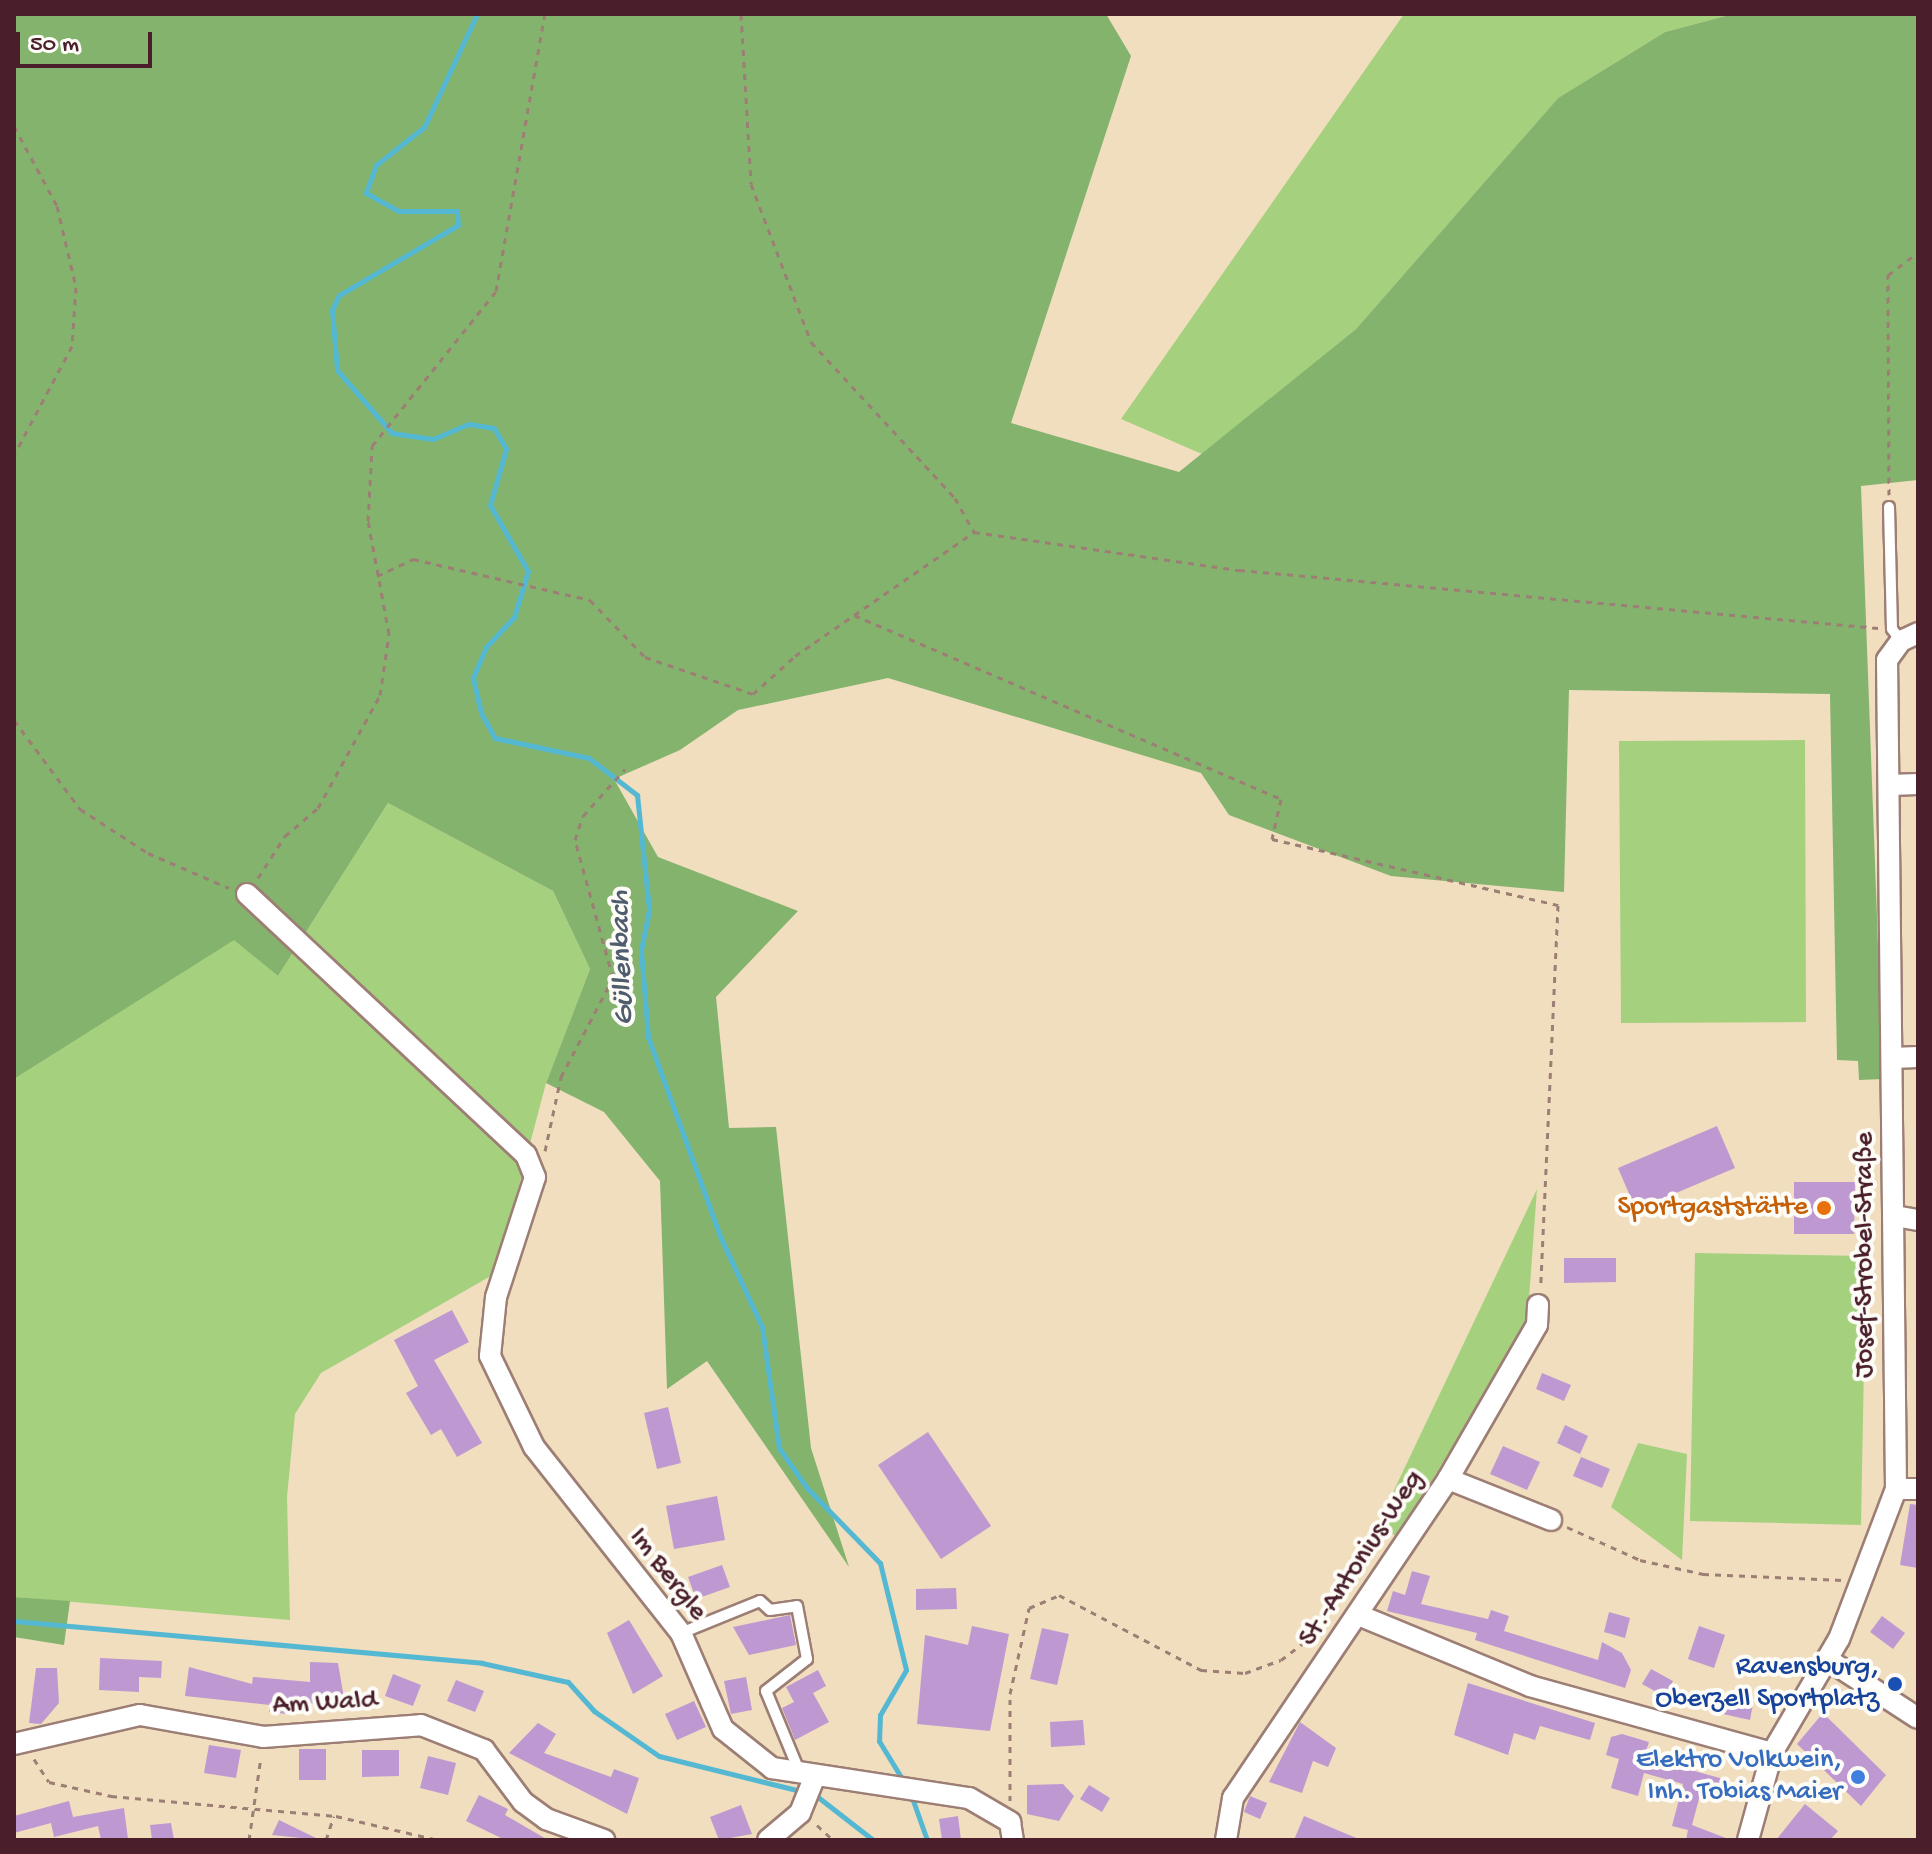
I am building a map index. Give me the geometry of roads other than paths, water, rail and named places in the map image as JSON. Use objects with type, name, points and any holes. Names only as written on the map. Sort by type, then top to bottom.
[{"type":"street","name":"Josef-Strobel-Straße","points":[[1750,1839],[1772,1753],[1827,1659],[1862,1580],[1896,1489],[1887,660],[1904,634]]},
{"type":"street","points":[[1890,785],[1918,784]]},
{"type":"street","name":"Im Bergle","points":[[247,894],[511,1133],[535,1177],[496,1297],[490,1356],[534,1447],[681,1633],[723,1729],[772,1768],[809,1778],[896,1783],[969,1798],[1012,1831]]},
{"type":"street","points":[[1892,1058],[1918,1057]]},
{"type":"street","points":[[1895,1216],[1918,1220]]},
{"type":"street","name":"St.-Antonius-Weg","points":[[1226,1840],[1233,1798],[1361,1616],[1448,1479],[1537,1325],[1538,1305]]},
{"type":"street","points":[[1448,1479],[1551,1520]]},
{"type":"street","points":[[1896,1489],[1918,1489]]},
{"type":"street","points":[[1361,1616],[1530,1686],[1772,1753]]},
{"type":"street","points":[[1827,1659],[1918,1718]]},
{"type":"street","name":"Am Wald","points":[[24,1743],[140,1715],[263,1737],[425,1726],[484,1750],[523,1802],[546,1819],[604,1840]]},
{"type":"street","points":[[768,1840],[801,1811],[809,1778]]},
{"type":"lane","points":[[1889,507],[1904,634]]},
{"type":"lane","points":[[681,1633],[760,1601],[770,1610],[797,1606],[807,1659],[766,1691],[809,1778]]},
{"type":"waterway","name":"Güllenbach","points":[[477,14],[424,127],[376,165],[366,193],[399,211],[457,211],[458,225],[339,295],[332,310],[337,370],[392,433],[433,439],[469,424],[494,428],[506,449],[490,505],[528,571],[514,617],[486,647],[473,678],[481,713],[495,738],[589,758],[637,795],[649,910],[641,950],[648,1037],[720,1236],[762,1327],[779,1448],[807,1488],[880,1563],[906,1670],[880,1715],[879,1741],[904,1782]]},
{"type":"waterway","points":[[14,1621],[482,1663],[568,1682],[594,1711],[659,1756],[804,1792]]},
{"type":"waterway","points":[[814,1794],[873,1840]]},
{"type":"waterway","name":"Güllenbach","points":[[911,1795],[927,1840]]},
{"type":"place","name":"Sportgaststätte","points":[[1824,1208]]},
{"type":"place","name":"Ravensburg, Oberzell Sportplatz","points":[[1895,1684]]},
{"type":"place","name":"Elektro Volkwein, Inh. Tobias Maier","points":[[1858,1777]]}]
